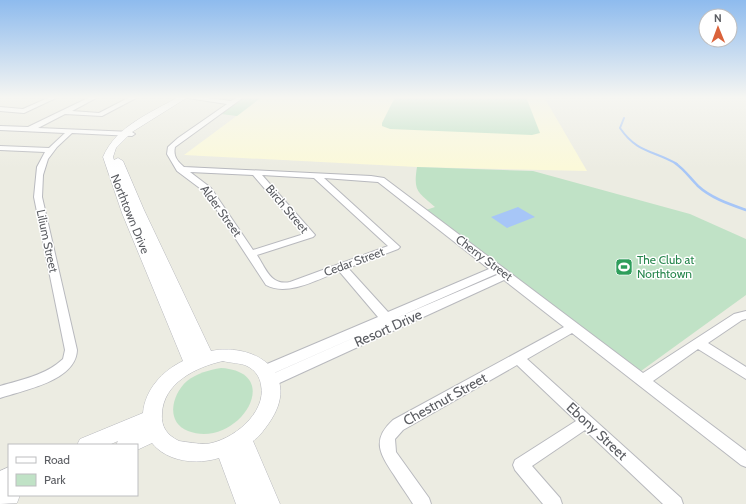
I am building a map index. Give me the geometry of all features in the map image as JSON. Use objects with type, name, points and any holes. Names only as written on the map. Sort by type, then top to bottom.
[{"type":"street","points":[[30,129],[46,121]]},
{"type":"street","name":"Northtown Drive","points":[[150,121],[116,141],[109,151],[109,163],[199,361]]},
{"type":"street","points":[[180,169],[172,157],[171,148],[180,139],[207,121]]},
{"type":"street","points":[[0,128],[128,134]]},
{"type":"street","name":"Lilium Street","points":[[0,392],[55,372],[68,361],[71,350],[38,197],[38,173],[45,156],[71,131]]},
{"type":"street","points":[[1,150],[50,150]]},
{"type":"street","name":"Cherry Street","points":[[180,169],[371,178],[381,180],[746,460]]},
{"type":"street","name":"Alder Street","points":[[180,169],[199,181],[208,190],[270,283],[281,286]]},
{"type":"street","points":[[199,181],[203,176],[212,170]]},
{"type":"street","name":"Birch Street","points":[[251,254],[310,235],[256,173]]},
{"type":"street","name":"Cedar Street","points":[[281,286],[297,283],[395,247],[318,176]]},
{"type":"street","points":[[340,267],[389,322]]},
{"type":"street","name":"Resort Drive","points":[[267,376],[502,272]]},
{"type":"street","points":[[643,380],[738,317],[746,315]]},
{"type":"street","name":"Chestnut Street","points":[[423,504],[390,455],[387,446],[387,438],[391,431],[574,327]]},
{"type":"street","points":[[698,343],[746,374]]},
{"type":"street","points":[[223,355],[240,356],[254,362],[267,376],[272,395],[268,410],[258,426],[234,443],[204,453],[183,451],[166,444],[154,425],[155,400],[160,391],[174,375],[199,361],[223,355]]},
{"type":"street","name":"Ebony Street","points":[[518,358],[675,504]]},
{"type":"street","points":[[554,504],[521,465],[586,422]]},
{"type":"street","points":[[90,444],[154,425]]},
{"type":"street","points":[[127,444],[154,425]]},
{"type":"street","points":[[234,443],[247,504]]},
{"type":"street","points":[[234,443],[269,504]]},
{"type":"shaded area","points":[[230,121],[558,121],[587,171],[417,167],[184,155]]},
{"type":"green space","points":[[383,121],[535,121],[540,133],[532,135],[390,129],[382,126]]},
{"type":"green space","name":"The Club at Northtown","points":[[417,167],[533,171],[690,214],[746,239],[746,295],[641,371],[426,210],[435,207],[424,198],[416,187]]},
{"type":"green space","points":[[221,368],[241,373],[251,382],[252,395],[248,408],[237,420],[223,430],[206,434],[188,431],[181,427],[176,421],[173,408],[178,393],[182,387],[187,381],[199,374]]},
{"type":"water","points":[[518,207],[535,217],[507,228],[491,217]]},
{"type":"waterway","points":[[623,121],[620,128],[626,136],[639,147],[677,164]]},
{"type":"waterway","points":[[675,163],[698,186],[709,194],[746,210]]},
{"type":"place","name":"The Club at Northtown","points":[[624,267]]}]
